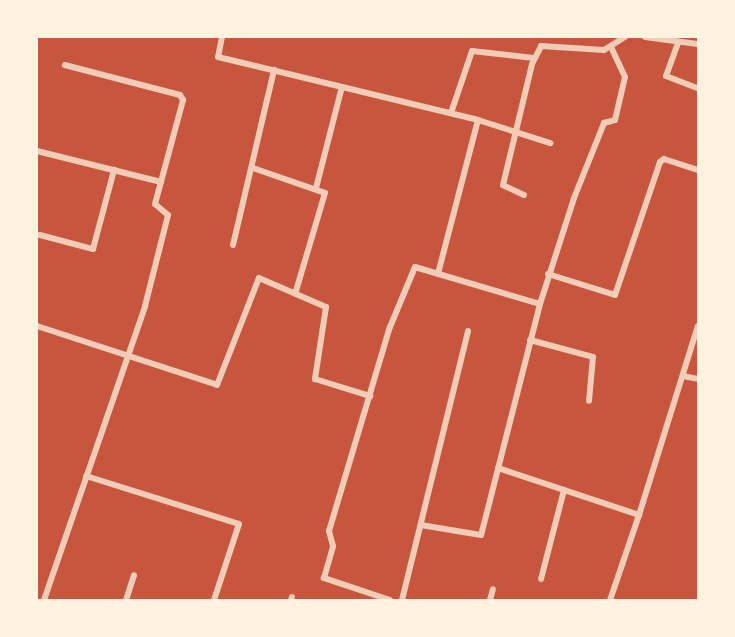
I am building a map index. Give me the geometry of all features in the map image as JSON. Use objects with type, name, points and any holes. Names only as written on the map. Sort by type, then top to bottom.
[{"type":"street","points":[[222,37],[218,57],[451,113],[550,143]]},
{"type":"street","points":[[524,195],[503,185],[534,58],[547,44],[611,47],[625,37]]},
{"type":"street","points":[[645,37],[698,44]]},
{"type":"street","points":[[678,43],[666,76],[698,88]]},
{"type":"street","points":[[421,525],[481,536],[548,274],[604,123],[615,120],[625,78],[611,47]]},
{"type":"street","points":[[451,113],[472,51],[534,58]]},
{"type":"street","points":[[44,600],[127,358],[168,215],[155,206],[183,96],[65,65]]},
{"type":"street","points":[[233,245],[274,71]]},
{"type":"street","points":[[316,188],[342,87]]},
{"type":"street","points":[[438,274],[478,120]]},
{"type":"street","points":[[37,151],[161,181]]},
{"type":"street","points":[[548,274],[615,295],[660,162],[664,159],[698,170]]},
{"type":"street","points":[[253,168],[325,193],[325,204],[295,294]]},
{"type":"street","points":[[40,235],[93,249],[114,170]]},
{"type":"street","points":[[390,600],[324,578],[333,546],[329,531],[411,269],[438,274],[540,304]]},
{"type":"street","points":[[37,326],[127,358],[217,385],[257,278],[328,308],[314,379],[370,396]]},
{"type":"street","points":[[610,600],[698,326]]},
{"type":"street","points":[[402,600],[468,331]]},
{"type":"street","points":[[530,340],[593,356],[589,401]]},
{"type":"street","points":[[682,376],[698,379]]},
{"type":"street","points":[[498,468],[639,515]]},
{"type":"street","points":[[86,476],[239,524],[214,600]]},
{"type":"street","points":[[541,579],[565,490]]},
{"type":"street","points":[[126,600],[134,575]]},
{"type":"street","points":[[490,600],[493,589]]}]
